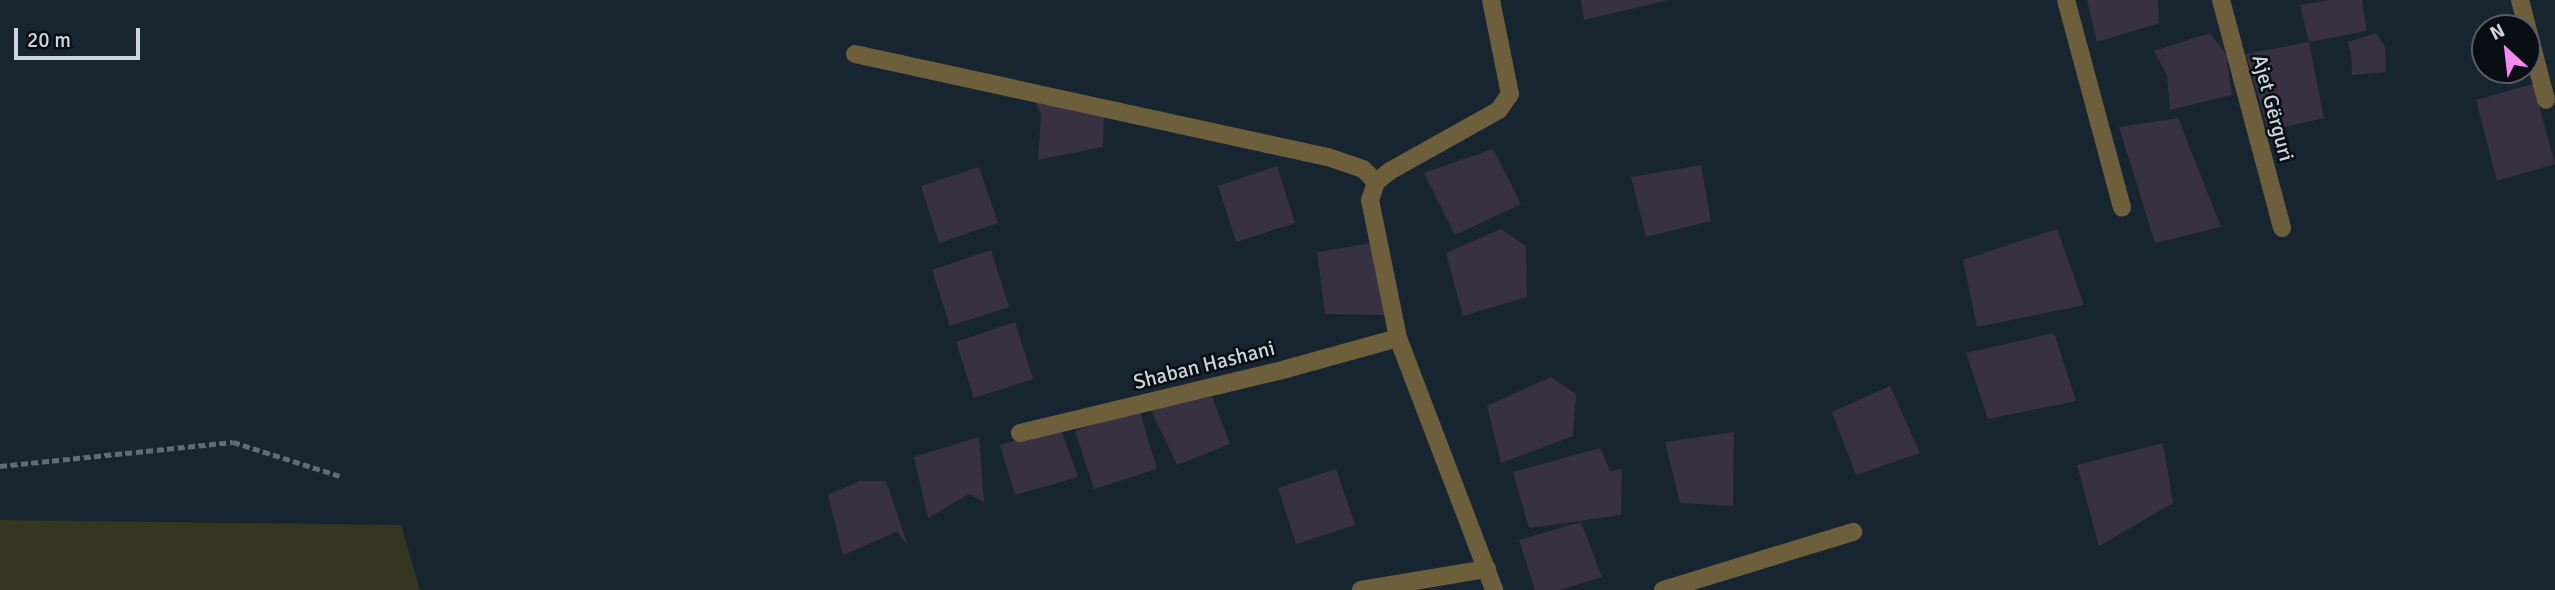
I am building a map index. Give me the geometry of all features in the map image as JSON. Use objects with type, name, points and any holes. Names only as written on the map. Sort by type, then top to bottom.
[{"type":"street","points":[[1491,0],[1510,94],[1499,110],[1376,182],[1370,200],[1398,338],[1494,590]]},
{"type":"street","points":[[2066,0],[2122,208]]},
{"type":"street","name":"Ajet Gërguri","points":[[2221,0],[2281,229]]},
{"type":"street","points":[[2520,0],[2546,100]]},
{"type":"street","points":[[855,54],[1328,156],[1363,169],[1376,182]]},
{"type":"street","name":"Shaban Hashani","points":[[1020,433],[1286,369],[1398,338]]},
{"type":"street","points":[[1663,590],[1853,532]]},
{"type":"street","points":[[1361,590],[1487,569]]},
{"type":"path","points":[[0,466],[233,442],[340,476]]},
{"type":"green space","points":[[0,520],[401,525],[420,590],[0,590]]},
{"type":"building","points":[[1581,0],[1665,0],[1665,1],[1584,20]]},
{"type":"building","points":[[2087,0],[2158,0],[2159,23],[2097,42]]},
{"type":"building","points":[[2330,0],[2362,0],[2367,31],[2309,42],[2300,5]]},
{"type":"building","points":[[2210,33],[2226,54],[2232,95],[2170,110],[2167,75],[2154,51]]},
{"type":"building","points":[[2376,33],[2385,47],[2386,72],[2352,75],[2351,52],[2347,42]]},
{"type":"building","points":[[2309,42],[2324,118],[2268,131],[2246,54]]},
{"type":"building","points":[[2533,84],[2555,164],[2497,181],[2476,100]]},
{"type":"building","points":[[1034,99],[1104,113],[1103,147],[1038,160],[1041,114]]},
{"type":"building","points":[[2178,118],[2221,227],[2155,243],[2119,127]]},
{"type":"building","points":[[1493,149],[1521,204],[1455,235],[1424,173]]},
{"type":"building","points":[[1701,165],[1711,221],[1646,237],[1631,177]]},
{"type":"building","points":[[1277,166],[1295,223],[1236,242],[1218,186]]},
{"type":"building","points":[[979,167],[998,223],[939,243],[921,186]]},
{"type":"building","points":[[1501,229],[1526,246],[1527,297],[1463,316],[1446,253]]},
{"type":"building","points":[[2057,229],[2084,305],[1977,327],[1963,260]]},
{"type":"building","points":[[1372,243],[1386,315],[1325,314],[1317,252]]},
{"type":"building","points":[[991,250],[1009,307],[950,326],[932,270]]},
{"type":"building","points":[[1015,322],[1033,379],[974,398],[956,342]]},
{"type":"building","points":[[2054,333],[2076,401],[1988,419],[1966,353]]},
{"type":"building","points":[[1551,377],[1576,394],[1573,436],[1501,463],[1487,406]]},
{"type":"building","points":[[1890,386],[1920,453],[1856,475],[1832,412]]},
{"type":"building","points":[[1212,397],[1230,444],[1177,465],[1151,410]]},
{"type":"building","points":[[1139,409],[1157,469],[1094,489],[1075,431]]},
{"type":"building","points":[[1060,427],[1078,477],[1015,495],[1000,445]]},
{"type":"building","points":[[1734,432],[1733,506],[1680,503],[1665,442]]},
{"type":"building","points":[[979,437],[984,502],[969,494],[928,518],[914,457]]},
{"type":"building","points":[[2163,443],[2173,503],[2099,546],[2077,465]]},
{"type":"building","points":[[1600,448],[1610,471],[1622,469],[1621,515],[1529,528],[1513,472]]},
{"type":"building","points":[[1336,469],[1355,525],[1296,544],[1278,488]]},
{"type":"building","points":[[860,481],[886,481],[908,546],[897,532],[843,555],[828,495]]},
{"type":"building","points":[[1581,522],[1602,577],[1560,590],[1535,590],[1519,540]]}]
